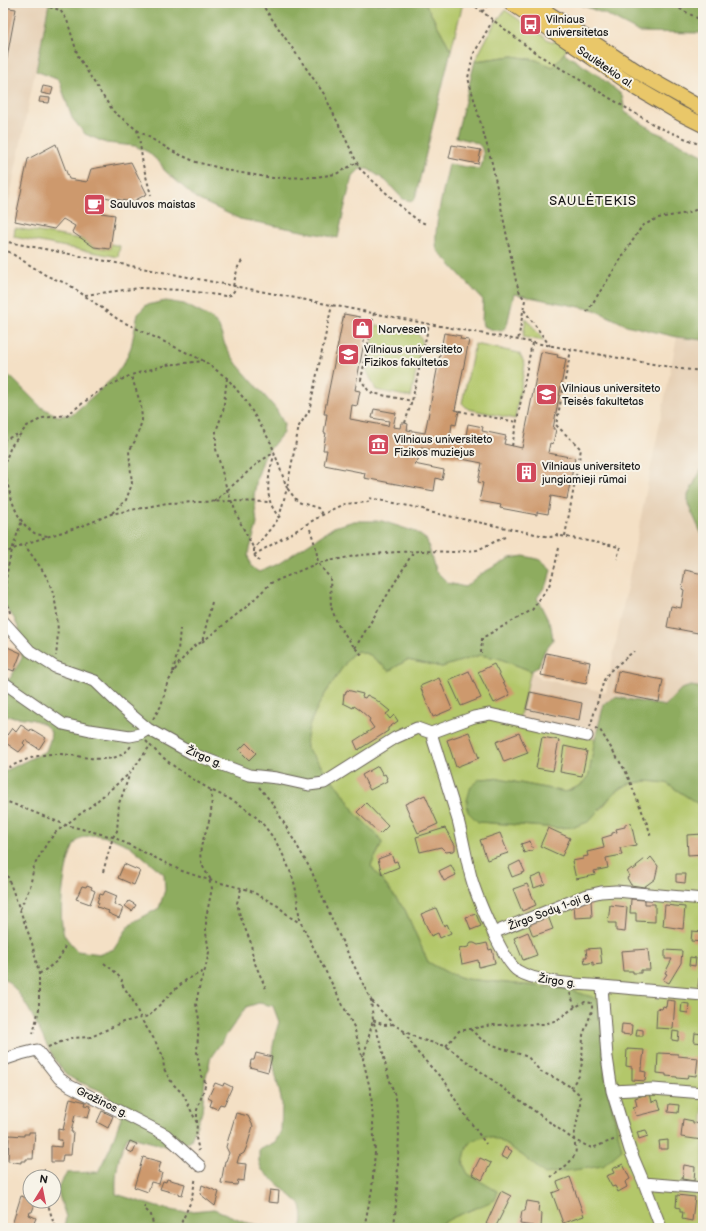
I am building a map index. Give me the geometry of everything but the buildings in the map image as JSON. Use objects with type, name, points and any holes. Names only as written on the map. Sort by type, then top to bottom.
[{"type":"main road","name":"Saulėtekio al.","points":[[511,3],[638,89],[703,125]]},
{"type":"main road","name":"Saulėtekio al.","points":[[533,3],[646,76],[703,109]]},
{"type":"street","name":"Žirgo g.","points":[[3,621],[30,651],[55,666],[95,681],[122,707],[142,732],[193,754],[250,775],[277,778],[309,785],[324,783],[395,738],[417,728],[431,733],[474,717],[490,714],[588,731]]},
{"type":"street","points":[[3,682],[63,724],[121,735],[142,732]]},
{"type":"street","name":"Žirgo g.","points":[[431,733],[463,838],[471,877],[493,933],[511,966],[519,972],[533,977],[554,981],[703,995]]},
{"type":"street","name":"Žirgo Sodų 1-oji g.","points":[[493,933],[584,896],[601,892],[616,891],[703,899]]},
{"type":"street","points":[[602,986],[607,1057],[612,1091],[630,1150],[661,1228]]},
{"type":"street","points":[[3,1060],[37,1050]]},
{"type":"street","name":"Gražinos g.","points":[[37,1050],[59,1078],[70,1086],[166,1135],[198,1164]]},
{"type":"street","points":[[612,1091],[653,1089],[703,1093]]},
{"type":"street","points":[[644,1183],[703,1188]]},
{"type":"path","points":[[261,3],[324,94],[360,169],[407,212],[426,224]]},
{"type":"path","points":[[471,3],[537,54],[656,126],[703,146]]},
{"type":"path","points":[[482,12],[489,3]]},
{"type":"path","points":[[669,3],[699,19],[703,30]]},
{"type":"path","points":[[38,4],[60,10],[68,20],[78,56],[114,112],[136,130],[172,151],[196,162],[236,172],[273,178],[316,177],[336,174],[357,163]]},
{"type":"path","points":[[493,20],[473,55],[468,78],[492,163],[516,281],[520,293],[526,300],[518,341]]},
{"type":"path","points":[[136,130],[140,144],[143,166],[151,195]]},
{"type":"path","points":[[587,312],[642,226],[658,218],[688,213],[703,207]]},
{"type":"path","points":[[3,241],[518,341],[681,369],[703,371]]},
{"type":"path","points":[[3,248],[47,276],[68,284],[119,320],[204,361],[227,378],[246,401],[268,438],[275,452],[287,488],[298,502],[318,508],[322,514]]},
{"type":"path","points":[[233,286],[238,267],[243,260]]},
{"type":"path","points":[[84,295],[140,288],[181,290],[225,296],[231,295],[237,287]]},
{"type":"path","points":[[254,549],[279,518],[287,488],[299,426],[310,411],[332,305]]},
{"type":"path","points":[[524,310],[550,346]]},
{"type":"path","points":[[374,313],[360,380],[372,393],[412,401]]},
{"type":"path","points":[[405,423],[412,401],[428,324]]},
{"type":"path","points":[[512,446],[532,343]]},
{"type":"path","points":[[565,536],[581,449],[556,425],[571,350]]},
{"type":"path","points":[[49,536],[33,533],[22,521],[12,500],[3,467],[11,446],[19,434],[27,426],[43,418],[67,415],[99,390],[130,375],[166,365],[204,361]]},
{"type":"path","points":[[111,514],[126,500],[132,484],[129,452],[135,441],[142,421],[141,405],[130,375]]},
{"type":"path","points":[[227,378],[222,412],[216,431],[216,449],[227,490],[240,522],[254,549],[254,555],[259,561]]},
{"type":"path","points":[[459,411],[517,422]]},
{"type":"path","points":[[3,440],[19,434]]},
{"type":"path","points":[[213,502],[259,462],[275,452]]},
{"type":"path","points":[[275,452],[270,468],[268,482],[270,502],[279,518]]},
{"type":"path","points":[[254,555],[322,514],[344,504],[368,502],[369,498],[545,536],[551,537],[556,534],[620,547],[618,559]]},
{"type":"path","points":[[3,554],[24,544],[111,514],[167,503],[232,501],[270,502]]},
{"type":"path","points":[[12,630],[6,596],[11,550],[22,521]]},
{"type":"path","points":[[310,529],[316,548],[318,563],[330,578],[332,607],[338,626],[364,657]]},
{"type":"path","points":[[3,770],[38,756],[56,754],[77,755],[102,760],[115,757],[129,748],[161,706],[167,684],[179,663],[194,646],[202,642],[244,608],[271,583],[318,563],[360,555],[414,551],[455,552],[477,550],[505,537]]},
{"type":"path","points":[[24,544],[48,580],[57,612],[58,639],[55,666]]},
{"type":"path","points":[[481,653],[482,638],[532,610],[549,586],[558,548]]},
{"type":"path","points":[[355,648],[414,551]]},
{"type":"path","points":[[202,642],[212,602]]},
{"type":"path","points":[[172,675],[178,650],[180,629]]},
{"type":"path","points":[[634,651],[610,672],[604,680],[588,731],[600,730],[626,772],[648,826],[651,838]]},
{"type":"path","points":[[142,732],[150,746],[167,761],[211,790],[246,809],[268,829],[293,879],[298,914],[301,923],[354,1027],[371,1093],[375,1152],[372,1189],[364,1228]]},
{"type":"path","points":[[20,909],[30,887],[34,866],[47,843],[56,832],[130,773],[150,746]]},
{"type":"path","points":[[103,872],[113,837],[117,831],[119,803],[130,773]]},
{"type":"path","points":[[250,775],[274,804],[311,870],[338,933],[371,1000],[393,1024],[419,1039],[446,1046],[574,1140],[592,1148],[626,1135]]},
{"type":"path","points":[[198,1164],[199,1152],[196,1138],[197,1110],[206,1083],[201,1076],[197,1052],[199,1019],[196,1004],[200,983],[209,952],[206,933],[206,918],[212,888],[201,861],[201,848],[204,833],[209,822],[212,801],[211,790]]},
{"type":"path","points":[[3,800],[66,825],[113,837],[182,870],[210,881],[249,890],[264,897],[278,906],[290,917],[301,923]]},
{"type":"path","points":[[3,864],[32,943],[39,974],[39,1009],[33,1034]]},
{"type":"path","points":[[241,889],[237,903],[240,916],[251,942],[253,959],[267,991]]},
{"type":"path","points":[[39,974],[59,960],[63,955],[65,945]]},
{"type":"path","points":[[104,962],[122,980],[121,983],[132,999],[163,1056],[164,1069],[172,1083],[183,1094],[197,1123]]},
{"type":"path","points":[[37,1050],[71,1038],[91,1037],[123,1022],[149,1016],[186,980],[205,970]]},
{"type":"path","points":[[371,1000],[373,1020],[396,1099],[399,1131],[397,1203],[394,1228]]},
{"type":"path","points":[[446,1046],[459,1031],[492,1025],[545,1024],[556,1020],[575,1006],[585,1002],[592,1003],[592,1011],[583,1035],[582,1064],[579,1076],[571,1087]]},
{"type":"path","points":[[363,1059],[373,1020]]},
{"type":"path","points":[[373,1020],[384,1026],[393,1024]]},
{"type":"path","points":[[470,1029],[481,1039],[493,1045],[528,1057],[541,1072],[571,1087],[580,1095],[581,1106],[574,1140],[577,1148],[575,1155],[570,1162],[551,1178]]},
{"type":"path","points":[[404,1031],[418,1053],[446,1083],[459,1106],[486,1144]]},
{"type":"path","points":[[179,1228],[191,1201],[196,1177]]},
{"type":"path","points":[[145,1205],[144,1208],[151,1215],[154,1228]]},
{"type":"path","points":[[50,1209],[55,1228]]},
{"type":"shaded area","points":[[3,3],[49,3],[3,231]]},
{"type":"shaded area","points":[[677,337],[703,340],[703,688],[691,686],[665,706],[615,697],[604,704],[595,739],[518,723],[531,671],[542,679],[606,692]]},
{"type":"green space","points":[[49,3],[425,3],[451,50],[415,199],[412,201],[403,199],[386,181],[368,169],[360,169],[352,177],[338,238],[240,219],[197,199],[164,170],[161,164],[148,152],[135,146],[106,143],[85,134],[72,118],[59,80],[36,71]]},
{"type":"green space","points":[[425,3],[463,3],[451,50]]},
{"type":"green space","points":[[576,3],[703,3],[703,33],[639,32],[605,14]]},
{"type":"green space","points":[[505,10],[553,43],[555,39],[568,48],[553,67],[536,60],[513,56],[475,61],[493,26]]},
{"type":"green space","points":[[564,53],[599,76],[622,95],[625,112],[654,131],[703,155],[703,340],[677,337],[626,325],[595,310],[514,294],[507,325],[502,331],[493,330],[483,326],[483,300],[437,250],[436,231],[449,164],[480,169],[483,159],[481,146],[474,142],[456,137],[475,61],[513,56],[536,60],[553,67]]},
{"type":"green space","points":[[15,228],[81,239],[94,247],[110,249],[111,244],[120,246],[118,257],[14,237]]},
{"type":"green space","points":[[166,301],[184,304],[211,318],[219,327],[225,345],[237,364],[276,409],[284,424],[283,433],[265,455],[257,478],[254,496],[257,524],[248,556],[251,567],[259,572],[278,564],[334,527],[354,521],[382,521],[416,532],[427,540],[435,570],[448,583],[465,587],[479,575],[510,558],[524,556],[541,560],[551,569],[548,582],[537,598],[551,626],[553,640],[545,650],[538,667],[531,671],[498,658],[480,655],[442,667],[407,660],[389,671],[370,655],[358,651],[351,655],[329,687],[315,713],[307,737],[307,748],[345,796],[355,813],[378,836],[382,843],[371,866],[405,910],[428,962],[448,973],[466,979],[567,989],[592,997],[600,1005],[605,1076],[622,1150],[603,1166],[545,1174],[522,1155],[501,1141],[487,1136],[474,1140],[467,1146],[463,1164],[468,1174],[497,1191],[495,1200],[452,1218],[434,1228],[301,1228],[303,1216],[301,1205],[262,1170],[259,1162],[259,1150],[275,1142],[281,1131],[282,1103],[272,1052],[279,1022],[273,1006],[259,1003],[246,1007],[211,1057],[205,1080],[202,1112],[191,1140],[176,1149],[128,1136],[118,1164],[116,1194],[157,1207],[181,1212],[214,1209],[248,1223],[273,1228],[64,1228],[66,1217],[62,1205],[62,1181],[67,1173],[98,1172],[110,1148],[121,1118],[107,1095],[68,1076],[49,1049],[20,995],[3,977],[3,772],[46,751],[51,732],[42,723],[30,719],[3,716],[3,686],[11,677],[22,658],[21,634],[14,618],[3,604],[3,373],[12,378],[41,407],[58,416],[73,414],[114,377],[125,361],[131,347],[138,314],[146,305]],"holes":[[[96,835],[111,838],[130,846],[164,874],[165,890],[159,908],[130,924],[114,949],[101,954],[77,951],[64,934],[61,914],[66,870],[73,847],[78,840],[87,836]]]},
{"type":"green space","points":[[526,318],[544,341],[523,337]]},
{"type":"green space","points":[[376,325],[417,333],[422,340],[411,397],[376,390],[367,371]]},
{"type":"green space","points":[[475,344],[519,353],[525,364],[515,419],[468,409],[462,403]]},
{"type":"green space","points":[[703,466],[703,537],[688,504],[688,495]]},
{"type":"green space","points":[[358,651],[370,655],[389,671],[407,660],[442,667],[480,655],[498,658],[531,671],[518,723],[595,739],[589,775],[581,785],[566,792],[494,778],[480,779],[478,822],[559,828],[601,809],[614,793],[628,784],[647,781],[666,783],[703,807],[703,1228],[434,1228],[496,1191],[472,1178],[467,1173],[464,1167],[464,1155],[470,1144],[480,1137],[487,1136],[500,1141],[522,1155],[567,989],[466,979],[448,973],[428,962],[405,910],[371,866],[382,843],[378,836],[355,813],[345,796],[307,748],[307,737],[315,713],[329,687],[351,655]]},
{"type":"green space","points":[[691,686],[703,688],[703,807],[666,783],[647,781],[628,784],[614,793],[588,822],[574,827],[559,828],[478,822],[468,812],[467,800],[471,786],[480,779],[494,778],[566,792],[581,785],[589,775],[595,739],[604,704],[615,697],[665,706],[681,689]]},
{"type":"place","name":"Vilniaus universitetas","points":[[531,25]]},
{"type":"place","name":"Sauluvos maistas","points":[[94,204]]},
{"type":"place","name":"Narvesen","points":[[362,329]]},
{"type":"place","name":"Vilniaus universiteto Fizikos fakultetas","points":[[349,355]]},
{"type":"place","name":"Vilniaus universiteto Teisės fakultetas","points":[[546,394]]},
{"type":"place","name":"Vilniaus universiteto Fizikos muziejus","points":[[379,445]]},
{"type":"place","name":"Vilniaus universiteto jungiamieji rūmai","points":[[526,472]]},
{"type":"district","name":"SAULĖTEKIS","points":[[593,201]]}]
